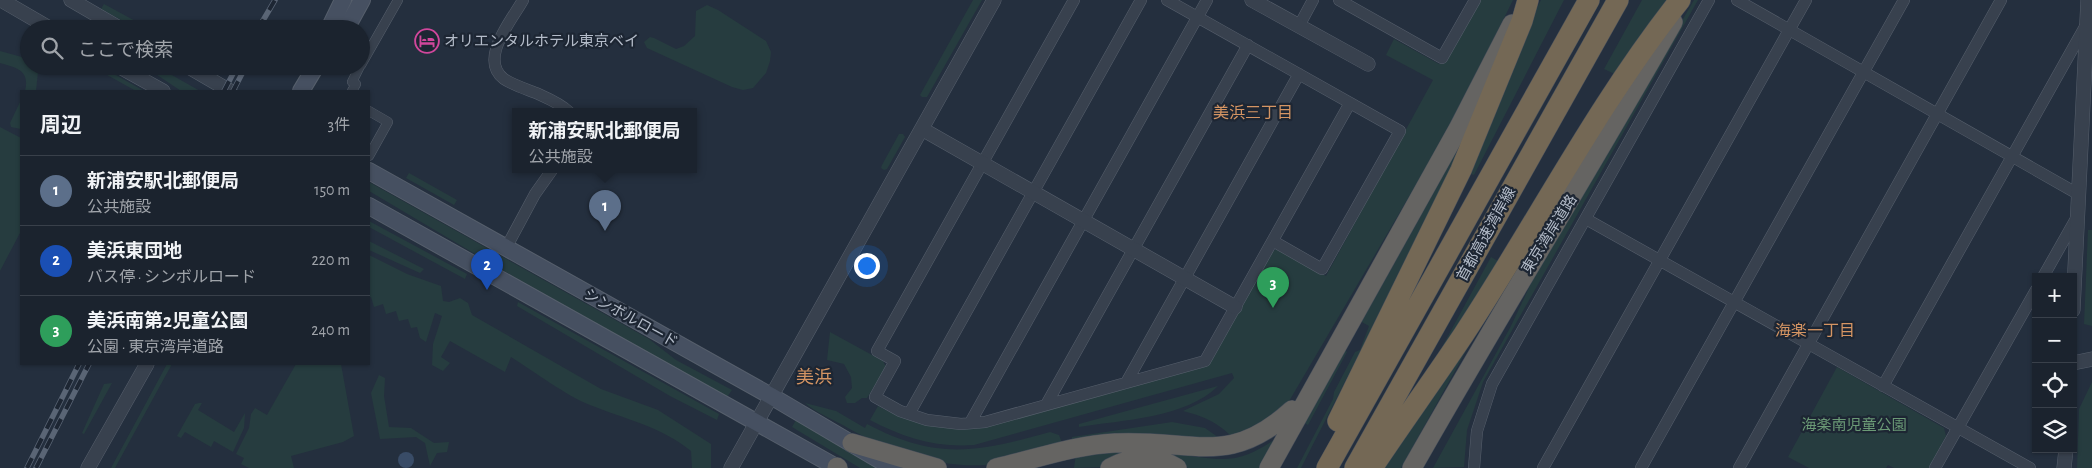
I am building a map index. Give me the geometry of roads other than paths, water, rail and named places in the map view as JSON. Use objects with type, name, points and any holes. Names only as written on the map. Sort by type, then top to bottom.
[{"type":"highway","points":[[1269,468],[1458,129],[1524,0]]},
{"type":"highway","points":[[1315,468],[1461,170],[1522,21],[1528,0]]},
{"type":"highway","name":"首都高速湾岸線","points":[[1327,468],[1589,0]]},
{"type":"highway","name":"首都高速湾岸線","points":[[1355,468],[1618,0]]},
{"type":"highway","points":[[1372,468],[1464,334],[1587,131],[1654,33],[1680,0]]},
{"type":"highway","name":"東京湾岸道路","points":[[1412,468],[1478,351],[1588,170],[1685,0]]},
{"type":"highway","points":[[996,468],[1068,449],[1116,443],[1152,445],[1216,454],[1241,450],[1252,446],[1272,433],[1323,372]]},
{"type":"highway","points":[[1425,468],[1430,436]]},
{"type":"highway","points":[[852,443],[937,468]]},
{"type":"highway","points":[[1110,468],[1126,461],[1142,458],[1162,461],[1177,468]]},
{"type":"main road","points":[[333,20],[343,0]]},
{"type":"main road","points":[[351,20],[362,0]]},
{"type":"main road","points":[[302,90],[311,75]]},
{"type":"main road","name":"シンボルロード","points":[[370,171],[771,396],[893,468]]},
{"type":"main road","name":"シンボルロード","points":[[370,207],[757,421],[838,468]]},
{"type":"street","points":[[1,0],[35,20]]},
{"type":"street","points":[[71,0],[105,20]]},
{"type":"street","points":[[370,50],[398,0]]},
{"type":"street","points":[[523,0],[497,46],[494,62],[497,71],[503,78],[552,100],[563,108]]},
{"type":"street","points":[[731,468],[994,0]]},
{"type":"street","points":[[1074,0],[877,351],[895,362],[875,397],[908,414],[943,423],[985,422],[1205,361],[1350,103]]},
{"type":"street","points":[[908,414],[1141,0]]},
{"type":"street","points":[[1167,0],[1400,131],[1322,269],[1273,241]]},
{"type":"street","points":[[970,423],[1206,0]]},
{"type":"street","points":[[1252,0],[1368,64]]},
{"type":"street","points":[[1299,26],[1313,0]]},
{"type":"street","points":[[1339,0],[1442,58],[1471,1]]},
{"type":"street","points":[[1474,468],[1477,431],[1492,384],[1709,0]]},
{"type":"street","points":[[1736,0],[2013,155],[2078,194]]},
{"type":"street","points":[[1543,468],[1806,0]]},
{"type":"street","points":[[1641,468],[1904,0]]},
{"type":"street","points":[[1739,468],[2002,0]]},
{"type":"street","points":[[2075,273],[2088,0]]},
{"type":"street","points":[[1883,386],[2087,24]]},
{"type":"street","points":[[1046,405],[1248,45]]},
{"type":"street","points":[[1126,383],[1299,74]]},
{"type":"street","points":[[134,75],[161,90]]},
{"type":"street","points":[[202,75],[228,90]]},
{"type":"street","points":[[353,90],[356,84],[352,82],[356,75]]},
{"type":"street","points":[[370,112],[388,122],[370,154]]},
{"type":"street","points":[[922,129],[1236,307]]},
{"type":"street","points":[[506,248],[535,194],[550,173]]},
{"type":"street","points":[[2045,273],[2078,216]]},
{"type":"street","points":[[1586,219],[2030,468]]},
{"type":"street","points":[[1935,468],[2032,297]]},
{"type":"street","points":[[2077,362],[2092,359]]},
{"type":"street","points":[[88,468],[146,365]]},
{"type":"street","points":[[2064,468],[2066,453]]},
{"type":"water","points":[[406,452],[414,460],[406,468],[398,460]]},
{"type":"railway","points":[[263,20],[275,0]]},
{"type":"railway","points":[[225,90],[232,75]]},
{"type":"railway","points":[[234,90],[241,75]]},
{"type":"railway","points":[[27,468],[78,365]]},
{"type":"railway","points":[[36,468],[88,365]]},
{"type":"place","name":"オリエンタルホテル東京ベイ","points":[[427,41]]},
{"type":"place","name":"新浦安駅北郵便局","points":[[605,231]]},
{"type":"place","name":"美浜東団地","points":[[487,290]]},
{"type":"place","name":"美浜南第2児童公園","points":[[1273,308]]},
{"type":"district","name":"美浜三丁目","points":[[1253,112]]},
{"type":"district","name":"海楽一丁目","points":[[1815,330]]},
{"type":"district","name":"美浜","points":[[814,377]]},
{"type":"park label","name":"海楽南児童公園","points":[[1854,425]]}]
